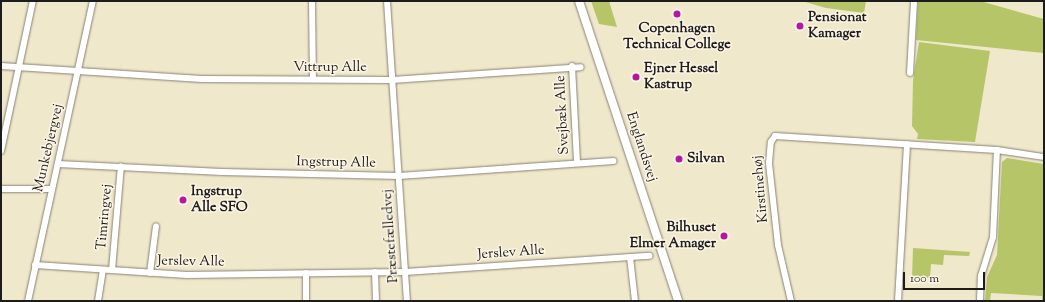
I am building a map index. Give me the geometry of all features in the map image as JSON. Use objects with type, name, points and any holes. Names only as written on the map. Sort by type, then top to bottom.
[{"type":"main road","name":"Englandsvej","points":[[579,1],[678,301]]},
{"type":"street","points":[[1,151],[33,1]]},
{"type":"street","name":"Munkebjergvej","points":[[28,301],[93,1]]},
{"type":"street","points":[[312,1],[313,79]]},
{"type":"street","name":"Præstefælledvej","points":[[387,1],[408,301]]},
{"type":"street","points":[[910,73],[914,1]]},
{"type":"street","name":"Vittrup Alle","points":[[1,66],[202,79],[392,80],[581,66]]},
{"type":"street","name":"Svejbæk Alle","points":[[572,66],[577,163]]},
{"type":"street","name":"Kirstinehøj","points":[[791,301],[778,245],[769,163],[772,139],[780,136],[907,144],[997,150],[1044,157]]},
{"type":"street","points":[[898,301],[907,144]]},
{"type":"street","points":[[980,301],[982,276],[993,237],[997,150]]},
{"type":"street","name":"Ingstrup Alle","points":[[58,164],[121,166],[227,173],[399,176],[614,161]]},
{"type":"street","name":"Timringvej","points":[[112,270],[121,166]]},
{"type":"street","points":[[1,189],[52,189]]},
{"type":"street","name":"Jerslev Alle","points":[[150,273],[156,226]]},
{"type":"street","name":"Jerslev Alle","points":[[36,265],[187,275],[405,272],[649,256]]},
{"type":"street","points":[[630,257],[635,301]]},
{"type":"street","points":[[98,301],[102,270]]},
{"type":"street","points":[[375,272],[376,301]]},
{"type":"street","points":[[306,273],[306,301]]},
{"type":"green space","points":[[591,1],[609,1],[617,27],[599,24]]},
{"type":"green space","points":[[802,1],[866,1],[864,13],[826,8]]},
{"type":"green space","points":[[918,1],[980,1],[1044,19],[1044,53],[916,40]]},
{"type":"green space","points":[[919,42],[990,51],[975,142],[917,139],[918,134],[912,126],[913,80]]},
{"type":"green space","points":[[1007,158],[1044,164],[1044,301],[1042,301],[1042,296],[991,293],[990,301],[985,301],[987,277],[997,255],[1002,162]]},
{"type":"green space","points":[[913,248],[970,252],[969,256],[944,255],[943,265],[931,264],[930,278],[912,278]]},
{"type":"place","name":"Copenhagen Technical College","points":[[677,14]]},
{"type":"place","name":"Pensionat Kamager","points":[[800,26]]},
{"type":"place","name":"Ejner Hessel Kastrup","points":[[636,77]]},
{"type":"place","name":"Silvan","points":[[679,159]]},
{"type":"place","name":"Ingstrup Alle SFO","points":[[183,200]]},
{"type":"place","name":"Bilhuset Elmer Amager","points":[[724,236]]}]
